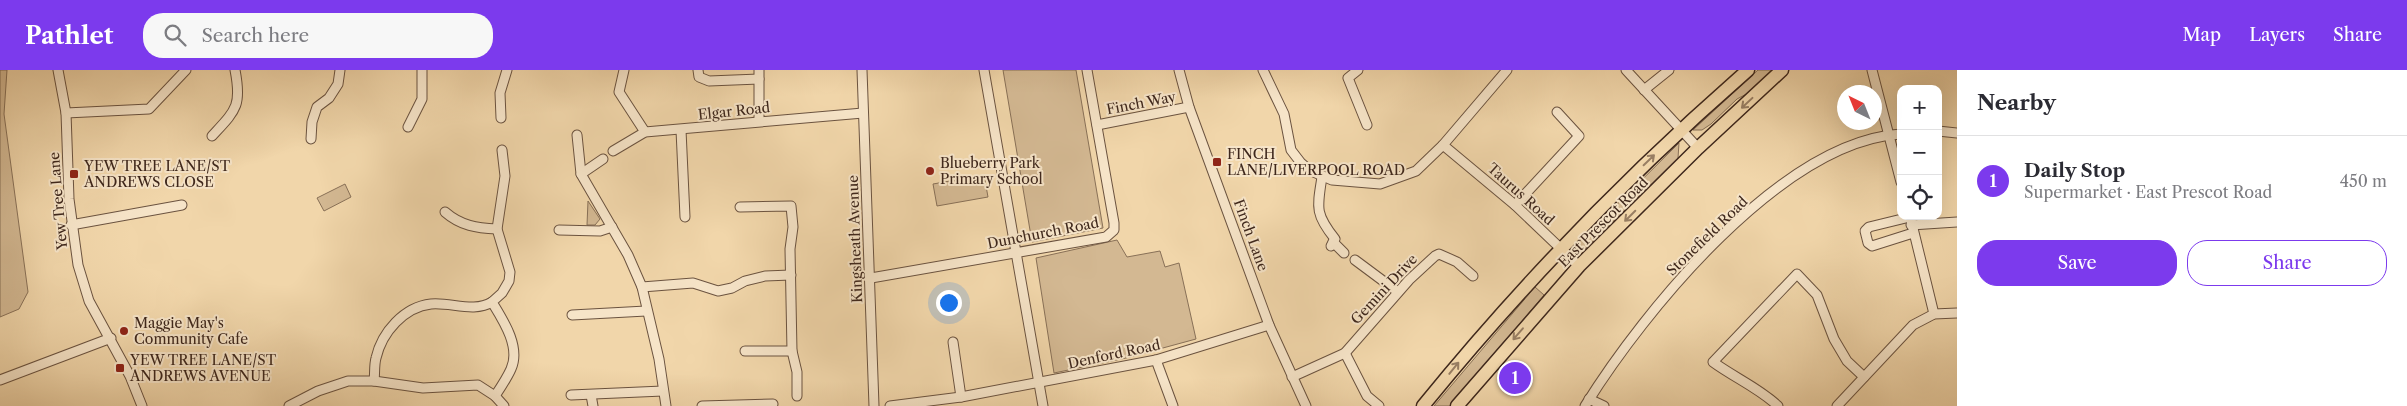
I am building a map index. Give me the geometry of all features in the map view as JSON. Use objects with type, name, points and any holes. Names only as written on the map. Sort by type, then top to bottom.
[{"type":"highway","name":"East Prescot Road","points":[[1424,406],[1498,316],[1561,249],[1681,128],[1748,70]]},
{"type":"highway","name":"East Prescot Road","points":[[1457,406],[1579,266],[1698,148],[1782,70]]},
{"type":"street","name":"Yew Tree Lane","points":[[58,70],[66,113],[71,225],[84,288],[130,376],[142,406]]},
{"type":"street","points":[[66,113],[149,109],[186,70]]},
{"type":"street","points":[[212,136],[235,110],[239,91],[235,70]]},
{"type":"street","points":[[311,139],[312,122],[317,107],[329,98],[338,84],[340,70]]},
{"type":"street","points":[[408,127],[422,99],[422,70]]},
{"type":"street","points":[[501,118],[500,93],[507,70]]},
{"type":"street","points":[[624,70],[619,92],[644,132]]},
{"type":"street","points":[[698,70],[699,77],[709,81],[759,74],[759,121]]},
{"type":"street","name":"Kingsheath Avenue","points":[[862,70],[871,278],[874,406]]},
{"type":"street","points":[[984,70],[1043,406]]},
{"type":"street","points":[[1087,70],[1097,125]]},
{"type":"street","name":"Finch Lane","points":[[1179,70],[1189,107],[1269,325],[1306,406]]},
{"type":"street","points":[[1263,70],[1284,114],[1291,150],[1309,170],[1322,177],[1356,183],[1380,184],[1416,171],[1443,145],[1507,70]]},
{"type":"street","points":[[1358,70],[1348,78],[1367,125]]},
{"type":"street","points":[[1626,70],[1698,148]]},
{"type":"street","points":[[1644,90],[1669,70]]},
{"type":"street","points":[[1872,70],[1899,175]]},
{"type":"street","name":"Finch Way","points":[[1097,125],[1189,107]]},
{"type":"street","points":[[1515,206],[1579,136],[1557,112]]},
{"type":"street","name":"Elgar Road","points":[[613,151],[644,132],[863,113]]},
{"type":"street","name":"Dunchurch Road","points":[[871,278],[1106,237],[1114,230],[1097,125]]},
{"type":"street","points":[[681,130],[685,217]]},
{"type":"street","points":[[1942,132],[1957,134]]},
{"type":"street","name":"Stonefield Road","points":[[1587,402],[1624,348],[1667,294],[1745,216],[1793,177],[1826,156],[1855,143],[1888,134],[1897,134]]},
{"type":"street","points":[[577,135],[581,174],[628,255],[642,287],[646,312],[659,360],[666,406]]},
{"type":"street","name":"Taurus Road","points":[[1443,145],[1515,206],[1579,266]]},
{"type":"street","points":[[374,381],[376,358],[388,331],[404,313],[430,304],[483,308],[502,293],[509,281],[510,272],[498,229],[505,176],[502,150]]},
{"type":"street","points":[[581,174],[603,160]]},
{"type":"street","points":[[1322,177],[1318,203],[1320,221],[1335,238],[1332,244],[1344,252]]},
{"type":"street","points":[[71,225],[182,206]]},
{"type":"street","points":[[740,207],[791,206],[793,227],[790,275],[792,351],[797,372],[797,396]]},
{"type":"street","points":[[446,212],[455,221],[476,228],[498,229]]},
{"type":"street","points":[[1934,314],[1911,223],[1957,222]]},
{"type":"street","points":[[559,230],[600,231],[612,226]]},
{"type":"street","name":"Gemini Drive","points":[[1292,377],[1345,353],[1398,292],[1420,269],[1439,254],[1457,262],[1473,276]]},
{"type":"street","points":[[1355,260],[1398,292]]},
{"type":"street","points":[[1778,406],[1763,392],[1741,381],[1713,362],[1797,274],[1817,295],[1834,339],[1847,361],[1864,377]]},
{"type":"street","points":[[642,287],[693,283],[718,291],[765,276],[790,275]]},
{"type":"street","points":[[492,302],[506,324],[512,345],[512,367],[496,396]]},
{"type":"street","points":[[572,315],[646,312]]},
{"type":"street","points":[[1837,406],[1908,329],[1934,314],[1957,313]]},
{"type":"street","name":"Denford Road","points":[[890,406],[1039,384],[1156,360],[1269,325]]},
{"type":"street","points":[[0,380],[111,338]]},
{"type":"street","points":[[953,342],[961,397]]},
{"type":"street","points":[[745,351],[792,351]]},
{"type":"street","points":[[1345,353],[1367,396],[1378,406]]},
{"type":"street","points":[[1156,360],[1173,406]]},
{"type":"street","points":[[288,406],[318,391],[348,381],[374,381],[422,388],[478,385],[496,396],[504,406]]},
{"type":"street","points":[[570,395],[663,391]]},
{"type":"street","points":[[591,395],[593,406]]},
{"type":"street","points":[[1587,402],[1604,406]]},
{"type":"street","points":[[702,406],[773,404]]},
{"type":"shaded area","points":[[0,70],[7,70],[4,114],[28,292],[19,309],[0,317]]},
{"type":"shaded area","points":[[1003,70],[1076,70],[1103,228],[1032,242]]},
{"type":"shaded area","points":[[1758,70],[1772,70],[1752,91],[1737,99],[1711,124],[1702,130],[1693,130]]},
{"type":"shaded area","points":[[1679,143],[1678,158],[1584,250],[1572,249]]},
{"type":"shaded area","points":[[984,175],[988,197],[937,206],[933,184]]},
{"type":"shaded area","points":[[345,184],[351,197],[324,211],[317,198]]},
{"type":"shaded area","points":[[588,201],[600,219],[595,225],[587,225]]},
{"type":"shaded area","points":[[1117,240],[1127,257],[1160,251],[1165,267],[1179,263],[1196,339],[1126,358],[1054,373],[1036,258]]},
{"type":"shaded area","points":[[1535,287],[1544,295],[1450,406],[1434,406]]},
{"type":"place","name":"FINCH LANE/LIVERPOOL ROAD","points":[[1217,162]]},
{"type":"place","name":"Blueberry Park Primary School","points":[[930,171]]},
{"type":"place","name":"YEW TREE LANE/ST ANDREWS CLOSE","points":[[74,174]]},
{"type":"place","name":"Maggie May's Community Cafe","points":[[124,331]]},
{"type":"place","name":"YEW TREE LANE/ST ANDREWS AVENUE","points":[[120,368]]},
{"type":"place","name":"Daily Stop","points":[[1515,378]]}]
